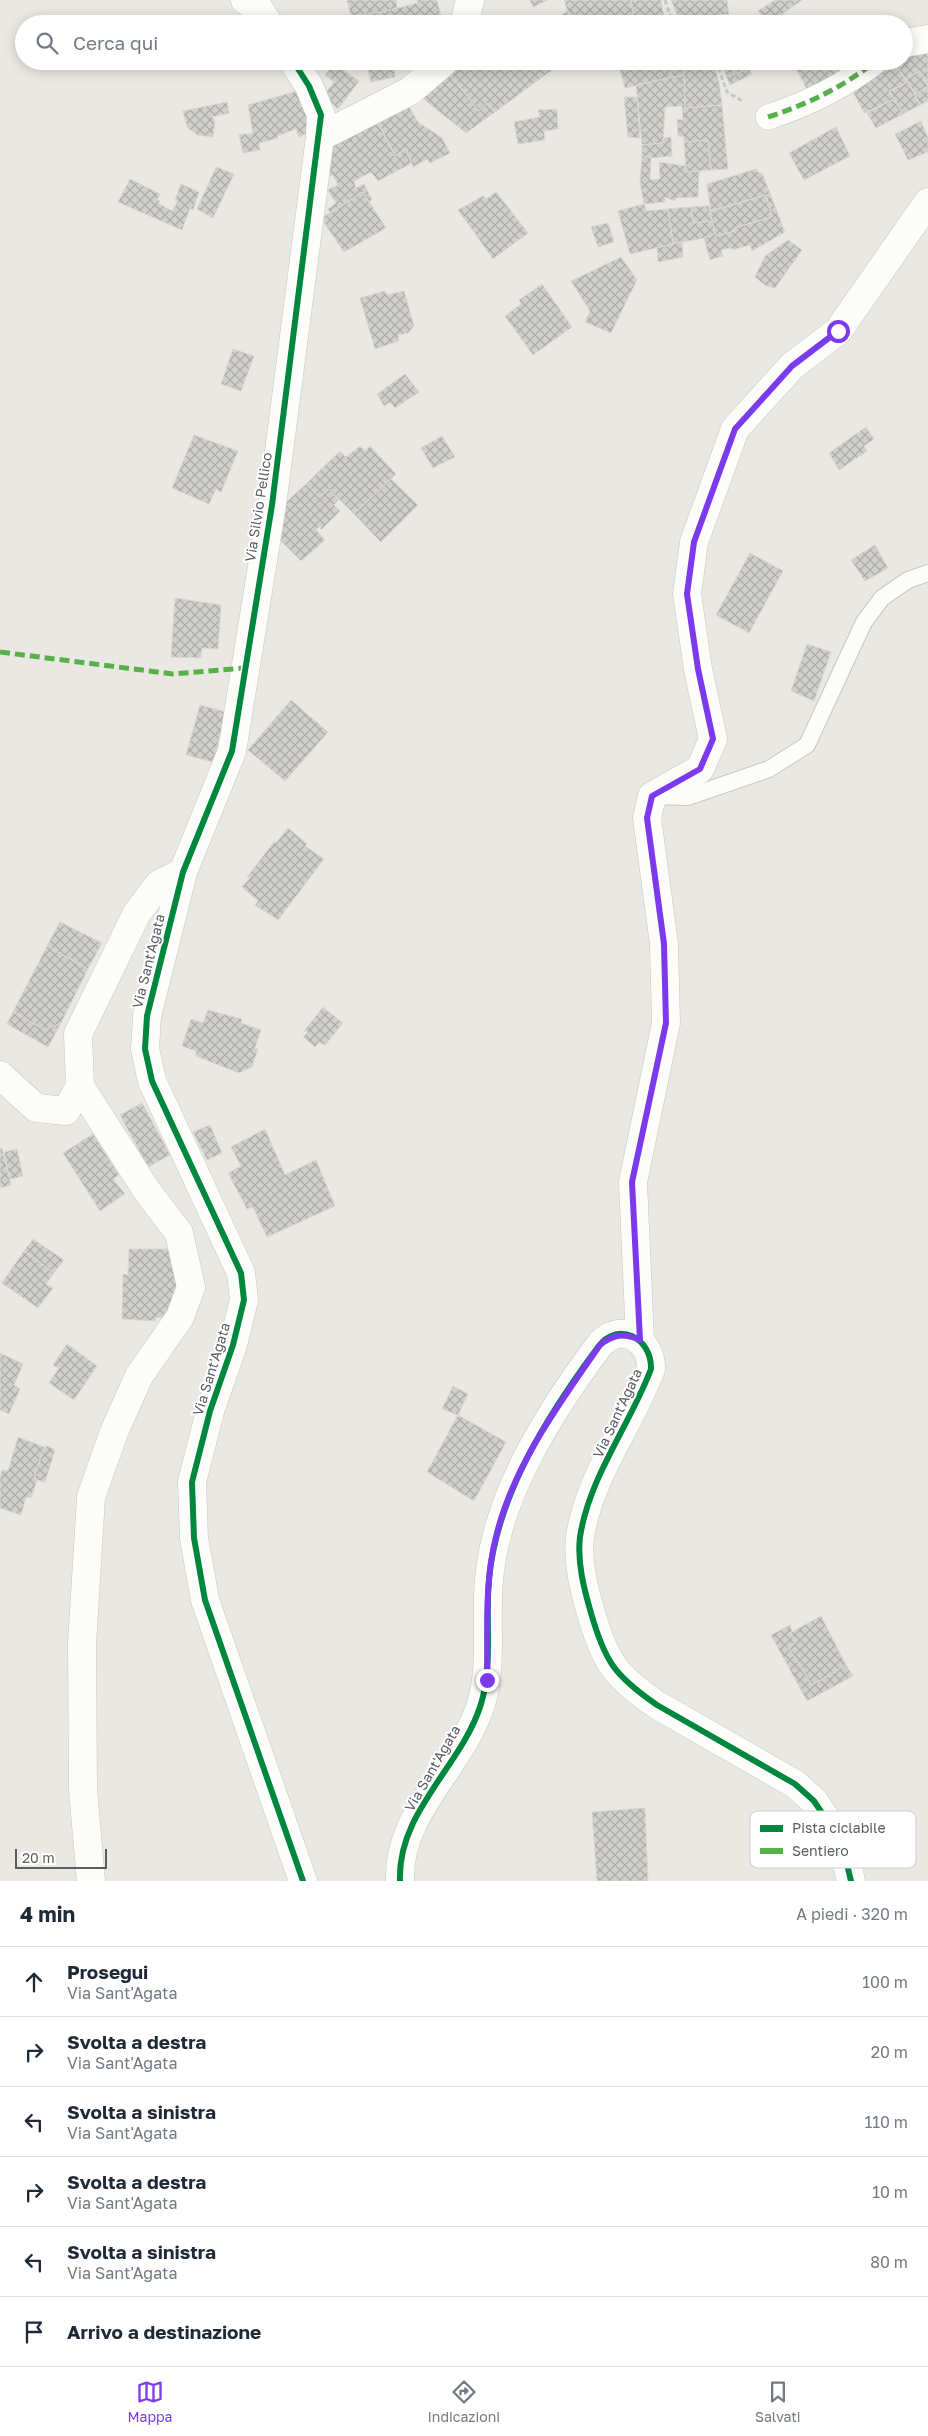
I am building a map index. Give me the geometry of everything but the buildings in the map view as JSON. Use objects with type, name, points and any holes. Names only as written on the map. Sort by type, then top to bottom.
[{"type":"street","points":[[466,15],[470,0]]},
{"type":"street","points":[[913,42],[928,39]]},
{"type":"street","name":"Via Silvio Pellico","points":[[183,872],[232,751],[272,505],[320,137],[321,115],[309,86],[299,70]]},
{"type":"street","points":[[320,137],[410,90],[434,70]]},
{"type":"street","points":[[768,118],[803,106],[838,88],[863,70]]},
{"type":"street","points":[[652,796],[700,769],[713,739],[698,669],[687,594],[694,542],[735,429],[792,366],[838,331],[928,202]]},
{"type":"street","name":"Via Sant'Agata","points":[[640,1340],[632,1182],[666,1023],[664,944],[647,818],[652,796]]},
{"type":"street","name":"Via Sant'Agata","points":[[80,1086],[78,1034],[137,913],[160,884],[183,872]]},
{"type":"street","name":"Via Sant'Agata","points":[[183,872],[147,1016],[144,1049],[152,1080],[241,1273],[244,1300],[233,1345],[210,1411],[192,1482],[194,1538],[205,1600],[303,1881]]},
{"type":"street","points":[[0,1075],[36,1108],[66,1111],[80,1086],[147,1191],[179,1233],[191,1287],[180,1317],[139,1376],[114,1432],[91,1498],[82,1644],[83,1789],[91,1881]]},
{"type":"street","name":"Via Sant'Agata","points":[[400,1881],[403,1849],[419,1812],[465,1738],[480,1706],[487,1680],[489,1580],[496,1538],[509,1495],[535,1445],[600,1345],[608,1338],[619,1334],[630,1335],[640,1340],[649,1353],[651,1369],[592,1496],[580,1537],[580,1562],[600,1648],[612,1666],[636,1690],[657,1705],[795,1784],[814,1801],[821,1811]]},
{"type":"street","name":"Via Sant'Agata","points":[[848,1868],[851,1881]]},
{"type":"lane","points":[[652,796],[688,797],[768,769],[807,745],[864,622],[882,598],[908,580],[928,573]]},
{"type":"path","points":[[666,0],[670,15]]},
{"type":"path","points":[[719,70],[727,92],[768,118]]},
{"type":"marked path","points":[[768,117],[825,94],[864,70]]},
{"type":"marked path","points":[[0,652],[173,674],[245,668]]},
{"type":"cycle path","points":[[299,70],[309,86],[321,115],[272,505],[232,751],[183,872],[147,1016],[145,1049],[152,1081],[241,1273],[244,1300],[233,1345],[210,1411],[192,1482],[194,1538],[205,1600],[303,1881]]},
{"type":"cycle path","points":[[400,1881],[402,1856],[409,1833],[419,1811],[460,1748],[472,1727],[481,1704],[487,1674],[489,1580],[502,1517],[528,1457],[561,1399],[598,1347],[606,1339],[615,1335],[624,1334],[640,1341],[650,1358],[651,1369],[592,1493],[580,1537],[580,1566],[591,1613],[601,1644],[621,1676],[643,1695],[657,1705],[795,1784],[814,1801],[821,1811]]},
{"type":"cycle path","points":[[848,1868],[851,1881]]},
{"type":"route","points":[[487,1680],[489,1580],[496,1538],[509,1495],[535,1445],[571,1386],[600,1345],[608,1338],[619,1334],[630,1335],[640,1340],[635,1276],[632,1182],[666,1023],[664,944],[647,818],[652,796],[700,769],[713,739],[698,669],[687,594],[694,542],[735,429],[792,366],[838,331]]}]
